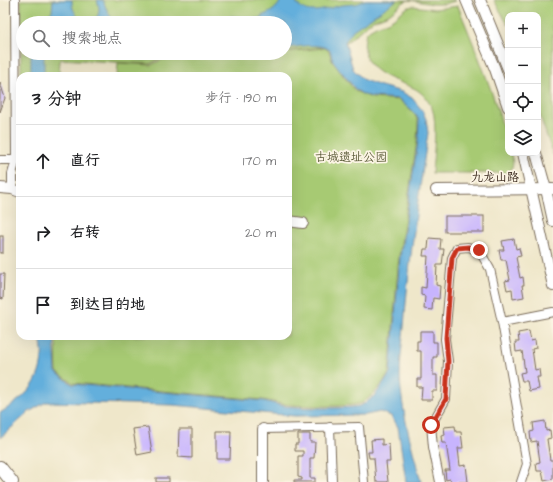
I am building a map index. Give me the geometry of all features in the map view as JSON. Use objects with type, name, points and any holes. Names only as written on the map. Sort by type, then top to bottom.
[{"type":"main road","points":[[0,466],[12,482]]},
{"type":"street","points":[[0,188],[16,190],[12,174],[16,160],[15,0]]},
{"type":"street","points":[[466,0],[495,69],[505,98]]},
{"type":"street","points":[[480,0],[505,62]]},
{"type":"street","points":[[524,156],[553,286]]},
{"type":"street","points":[[537,156],[550,189],[553,221]]},
{"type":"street","points":[[0,160],[16,160]]},
{"type":"street","name":"九龙山路","points":[[436,190],[550,189]]},
{"type":"street","points":[[292,222],[303,223]]},
{"type":"street","points":[[440,482],[433,447],[431,425],[446,399],[448,361],[446,338],[452,258],[457,248],[468,247],[479,250],[490,269],[502,322],[527,464],[521,482]]},
{"type":"street","points":[[502,322],[553,312]]},
{"type":"street","points":[[263,482],[263,429],[359,426],[364,482]]},
{"type":"street","points":[[330,427],[332,482]]},
{"type":"green space","points":[[21,0],[409,0],[404,2],[389,14],[373,20],[347,42],[324,47],[292,50],[292,16],[21,16]]},
{"type":"green space","points":[[409,0],[455,1],[444,4],[433,4]]},
{"type":"green space","points":[[494,0],[553,0],[553,155],[541,119],[541,12],[505,12],[505,20]]},
{"type":"green space","points":[[413,6],[435,9],[458,6],[500,117],[505,135],[505,156],[512,156],[513,166],[508,173],[432,173],[435,122],[431,106],[423,94],[419,91],[383,75],[376,70],[367,59],[365,52],[364,43],[366,33],[373,27],[391,20],[407,8]]},
{"type":"green space","name":"古城遗址公园","points":[[325,48],[329,51],[332,61],[355,91],[372,98],[399,100],[415,115],[418,121],[417,141],[399,256],[389,373],[381,385],[370,397],[362,403],[356,405],[310,406],[282,404],[263,400],[73,383],[57,372],[56,340],[292,340],[292,72],[117,72],[118,63],[151,65],[161,60],[292,60],[292,51]]},
{"type":"green space","points":[[21,60],[60,60],[59,72],[21,72]]},
{"type":"green space","points":[[78,60],[157,60],[150,64]]},
{"type":"water","points":[[53,0],[72,0],[73,8],[78,16],[48,16],[52,11]]},
{"type":"water","points":[[97,0],[103,0],[110,16],[97,16],[99,9]]},
{"type":"water","points":[[281,0],[294,0],[302,8],[315,11],[340,5],[357,4],[365,0],[397,0],[353,30],[345,42],[353,69],[364,80],[402,92],[412,98],[422,110],[426,119],[428,133],[409,268],[400,375],[402,402],[421,482],[406,482],[398,427],[391,416],[380,412],[366,415],[295,416],[173,405],[46,402],[29,412],[0,438],[0,413],[23,397],[37,377],[42,355],[41,340],[54,340],[56,372],[72,384],[264,401],[277,405],[308,408],[346,408],[362,405],[375,395],[385,382],[390,373],[400,257],[418,141],[419,121],[416,115],[399,99],[373,97],[364,95],[356,90],[333,61],[330,50],[320,46],[292,47],[292,16],[261,16],[270,12]]},
{"type":"water","points":[[31,60],[44,60],[44,72],[31,72]]},
{"type":"building","points":[[0,82],[5,98],[0,112]]},
{"type":"building","points":[[445,216],[484,216],[484,232],[445,232]]},
{"type":"building","points":[[0,236],[3,236],[3,253],[0,253]]},
{"type":"building","points":[[429,238],[441,239],[440,249],[444,249],[442,265],[437,265],[436,285],[440,286],[439,299],[433,298],[432,310],[424,309],[425,296],[421,295],[421,287],[426,288],[428,256],[423,256],[424,249],[428,249]]},
{"type":"building","points":[[514,239],[516,249],[519,248],[521,256],[516,257],[520,278],[523,277],[524,285],[522,285],[524,297],[513,299],[512,289],[507,290],[505,281],[510,280],[506,260],[501,260],[499,250],[504,250],[502,241]]},
{"type":"building","points":[[0,274],[4,274],[3,299],[0,298]]},
{"type":"building","points":[[420,331],[433,331],[433,342],[437,342],[437,357],[433,357],[433,375],[437,375],[437,391],[432,391],[432,400],[421,400],[422,387],[417,387],[417,379],[421,379],[421,351],[417,351],[417,341],[420,341]]},
{"type":"building","points":[[529,331],[531,341],[535,340],[536,348],[532,349],[535,370],[539,369],[540,377],[537,377],[539,389],[529,391],[527,381],[522,381],[520,373],[525,372],[522,351],[516,352],[515,342],[519,342],[518,333]]},
{"type":"building","points":[[545,421],[546,431],[550,430],[551,438],[547,439],[550,460],[553,460],[553,479],[544,481],[542,471],[537,471],[536,463],[540,462],[537,441],[531,442],[530,432],[534,431],[533,423]]},
{"type":"building","points":[[455,426],[456,432],[461,432],[463,448],[458,448],[460,466],[466,465],[468,482],[451,482],[450,479],[446,480],[445,470],[450,470],[446,443],[442,443],[441,436],[445,435],[444,427]]},
{"type":"building","points":[[148,427],[152,452],[137,455],[133,429]]},
{"type":"building","points":[[179,429],[192,429],[192,458],[178,457]]},
{"type":"building","points":[[217,431],[231,431],[230,459],[217,459]]},
{"type":"building","points":[[298,434],[310,434],[310,442],[315,442],[314,458],[310,458],[310,478],[315,478],[315,482],[294,482],[294,480],[302,480],[302,478],[298,477],[298,456],[303,456],[303,451],[295,451],[295,444],[298,444]]},
{"type":"building","points":[[382,439],[382,445],[389,444],[390,462],[386,462],[388,482],[376,482],[374,458],[369,458],[368,452],[372,452],[371,440]]},
{"type":"building","points":[[156,478],[169,478],[169,482],[156,482]]},
{"type":"route","points":[[431,425],[446,399],[448,384],[446,338],[452,258],[457,248],[468,247],[479,250]]}]
